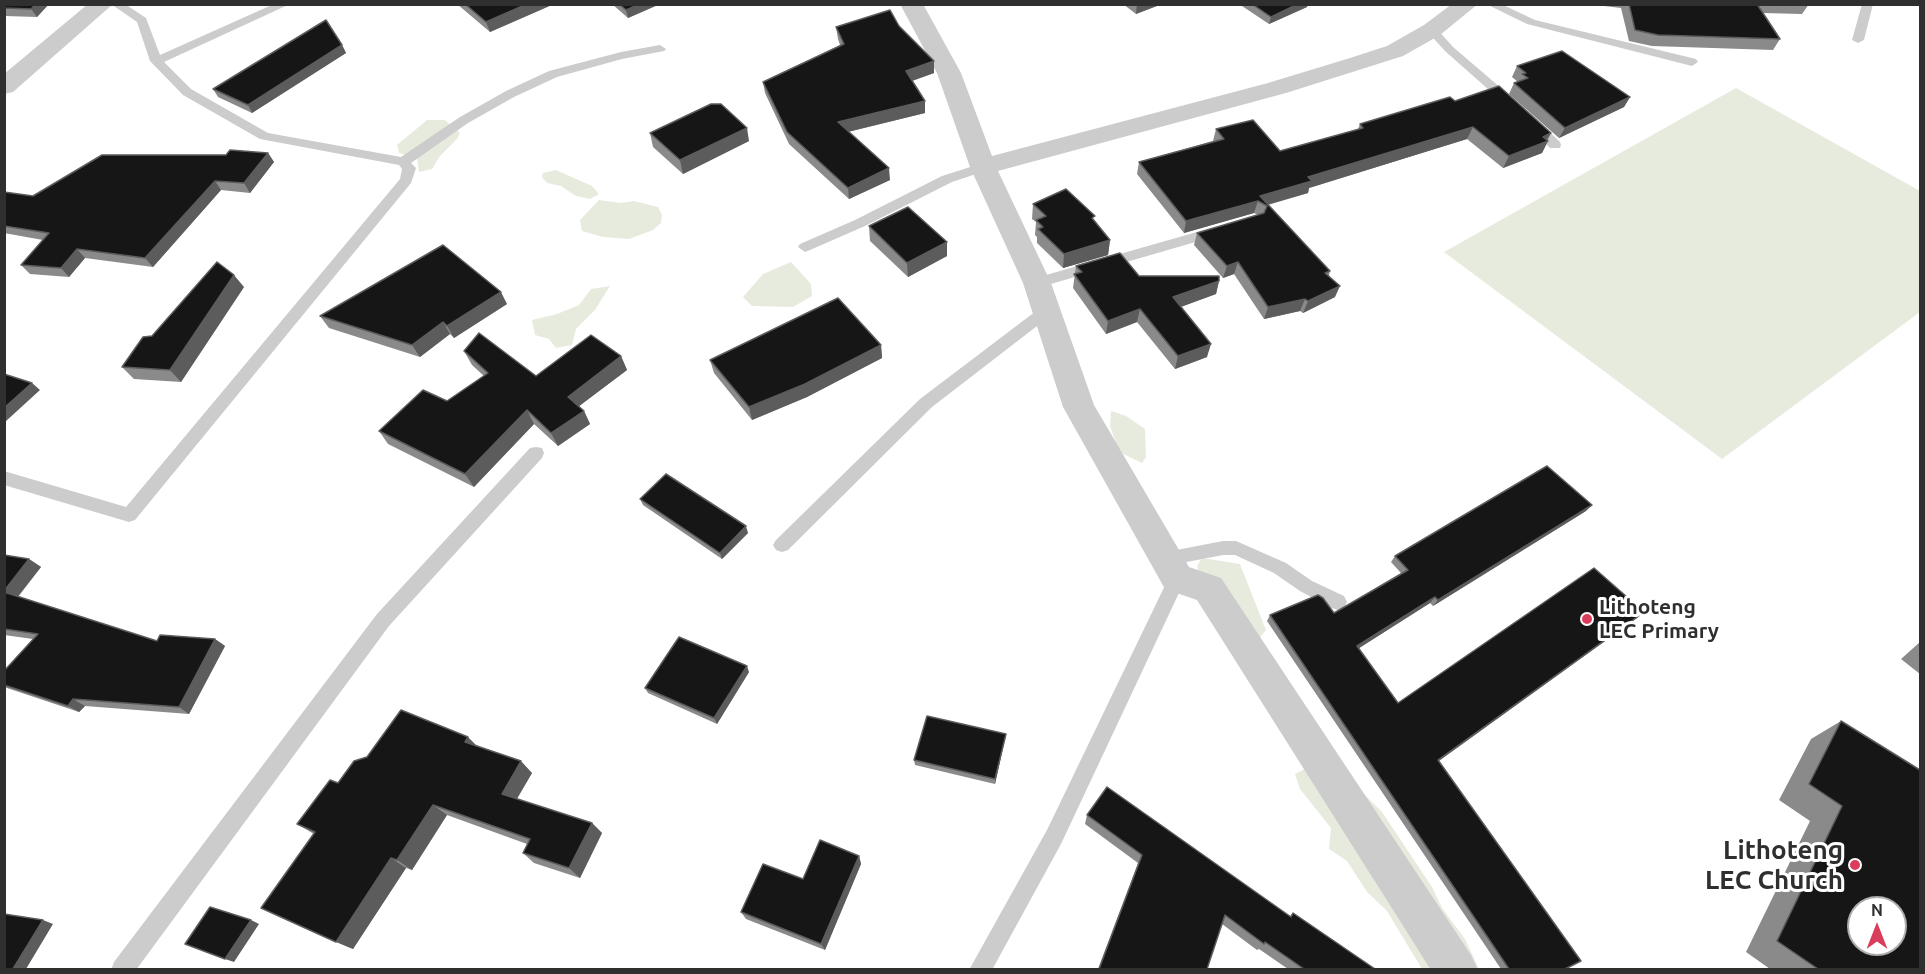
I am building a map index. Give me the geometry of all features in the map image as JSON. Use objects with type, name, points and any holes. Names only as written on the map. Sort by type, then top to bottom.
[{"type":"street","points":[[4,87],[102,4]]},
{"type":"street","points":[[911,4],[949,73],[983,167],[1041,297],[1080,406],[1172,569],[1209,589],[1456,969]]},
{"type":"street","points":[[983,167],[1317,76],[1395,51],[1432,30],[1467,4]]},
{"type":"lane","points":[[4,478],[129,515],[406,180],[409,168],[403,162],[264,136],[187,92],[156,60],[142,20],[116,4]]},
{"type":"lane","points":[[156,60],[285,4]]},
{"type":"lane","points":[[1491,4],[1531,21],[1692,62]]},
{"type":"lane","points":[[1858,40],[1868,4]]},
{"type":"lane","points":[[1432,30],[1449,49],[1555,145]]},
{"type":"lane","points":[[403,162],[464,120],[510,94],[554,75],[621,56],[660,50]]},
{"type":"lane","points":[[805,247],[860,223],[947,179],[983,167]]},
{"type":"lane","points":[[782,545],[926,404],[1041,297],[1232,226]]},
{"type":"lane","points":[[122,969],[383,620],[536,453]]},
{"type":"lane","points":[[980,969],[1054,837],[1172,569],[1223,548],[1236,548],[1280,568],[1306,586],[1338,602]]},
{"type":"shaded area","points":[[1736,88],[1920,191],[1920,312],[1722,459],[1444,252]]},
{"type":"shaded area","points":[[427,120],[445,120],[460,133],[432,169],[419,172],[417,158],[399,153],[397,145]]},
{"type":"shaded area","points":[[556,170],[592,186],[599,194],[590,199],[576,196],[561,186],[547,183],[542,177],[543,173]]},
{"type":"shaded area","points":[[599,200],[621,203],[634,201],[658,207],[662,215],[661,223],[653,230],[629,239],[603,237],[582,231],[580,220]]},
{"type":"shaded area","points":[[791,262],[811,284],[812,296],[793,307],[752,306],[743,297],[763,274]]},
{"type":"shaded area","points":[[610,286],[595,310],[576,329],[572,345],[556,348],[549,339],[535,335],[532,320],[557,314],[579,305],[591,289]]},
{"type":"shaded area","points":[[1111,411],[1126,416],[1145,429],[1146,457],[1142,463],[1119,452],[1110,426]]},
{"type":"shaded area","points":[[1202,558],[1240,564],[1266,630],[1258,640],[1200,575],[1197,566]]},
{"type":"shaded area","points":[[1310,766],[1360,790],[1382,812],[1432,887],[1442,908],[1465,939],[1479,969],[1422,969],[1387,911],[1367,892],[1347,861],[1329,849],[1331,828],[1300,789],[1295,774]]},
{"type":"building","points":[[4,4],[36,4],[31,9],[4,8]]},
{"type":"building","points":[[465,4],[527,4],[486,22]]},
{"type":"building","points":[[619,4],[640,4],[626,10]]},
{"type":"building","points":[[1252,4],[1298,4],[1271,17]]},
{"type":"building","points":[[1629,4],[1757,4],[1780,39],[1658,35],[1635,30]]},
{"type":"building","points":[[890,10],[899,26],[934,61],[906,71],[925,101],[838,122],[889,168],[848,188],[787,132],[763,82],[844,44],[836,27]]},
{"type":"building","points":[[326,20],[342,45],[248,105],[213,89]]},
{"type":"building","points":[[1562,51],[1630,97],[1565,128],[1514,83],[1528,78],[1522,74],[1526,73],[1517,66]]},
{"type":"building","points":[[1499,86],[1551,133],[1543,137],[1548,141],[1509,156],[1473,127],[1308,177],[1312,181],[1260,196],[1330,271],[1325,273],[1340,286],[1308,301],[1305,299],[1268,307],[1238,262],[1227,266],[1197,233],[1264,213],[1267,206],[1258,201],[1186,221],[1139,162],[1224,139],[1216,129],[1253,120],[1280,151],[1363,128],[1360,124],[1450,97],[1455,101]]},
{"type":"building","points":[[711,104],[721,104],[747,128],[680,160],[650,133]]},
{"type":"building","points":[[230,150],[268,153],[244,183],[215,181],[145,258],[77,249],[61,268],[21,265],[49,233],[4,226],[4,192],[33,196],[102,155],[226,155]]},
{"type":"building","points":[[1066,189],[1095,216],[1092,218],[1110,240],[1064,254],[1038,229],[1043,227],[1036,220],[1046,216],[1033,204]]},
{"type":"building","points":[[908,207],[947,242],[907,263],[869,226]]},
{"type":"building","points":[[443,245],[501,292],[447,326],[443,322],[412,345],[320,316]]},
{"type":"building","points":[[1120,253],[1139,276],[1219,276],[1219,281],[1173,297],[1211,344],[1178,356],[1140,309],[1108,321],[1074,274],[1082,272],[1076,266]]},
{"type":"building","points":[[217,262],[234,275],[170,370],[122,367],[143,337],[152,336]]},
{"type":"building","points":[[838,298],[881,345],[805,384],[749,407],[710,360]]},
{"type":"building","points":[[479,333],[536,376],[591,335],[621,356],[568,397],[584,411],[551,433],[527,410],[465,474],[379,431],[423,390],[447,401],[488,373],[464,351]]},
{"type":"building","points":[[4,374],[32,383],[4,408]]},
{"type":"building","points":[[1547,466],[1592,505],[1438,600],[1435,597],[1357,646],[1398,703],[1594,568],[1644,612],[1438,760],[1581,961],[1565,969],[1509,969],[1270,615],[1318,595],[1334,613],[1408,570],[1395,556]]},
{"type":"building","points":[[666,474],[746,526],[720,553],[640,499]]},
{"type":"building","points":[[4,555],[29,559],[4,591]]},
{"type":"building","points":[[4,592],[157,641],[160,635],[215,639],[179,707],[73,699],[68,706],[4,685],[4,671],[38,634],[4,629]]},
{"type":"building","points":[[679,637],[747,666],[714,718],[645,688]]},
{"type":"building","points":[[401,710],[468,737],[465,742],[521,761],[502,794],[592,823],[569,868],[523,853],[530,839],[433,805],[397,860],[391,858],[336,942],[261,908],[315,832],[297,824],[330,780],[338,783],[354,761],[367,757]]},
{"type":"building","points":[[927,716],[1006,734],[995,779],[914,760]]},
{"type":"building","name":"Lithoteng LEC Church","points":[[1841,721],[1920,770],[1920,969],[1818,969],[1777,941],[1842,806],[1809,784]]},
{"type":"building","points":[[1107,787],[1291,917],[1293,913],[1375,969],[1304,969],[1265,942],[1264,944],[1225,915],[1207,969],[1099,969],[1142,855],[1087,815]]},
{"type":"building","points":[[820,840],[859,856],[821,944],[741,912],[763,864],[803,879]]},
{"type":"building","points":[[210,907],[251,920],[225,959],[185,944]]},
{"type":"building","points":[[4,914],[43,920],[13,969],[4,969]]},
{"type":"place","name":"Lithoteng LEC Primary","points":[[1587,619]]},
{"type":"place","name":"Lithoteng LEC Church","points":[[1855,865]]}]
